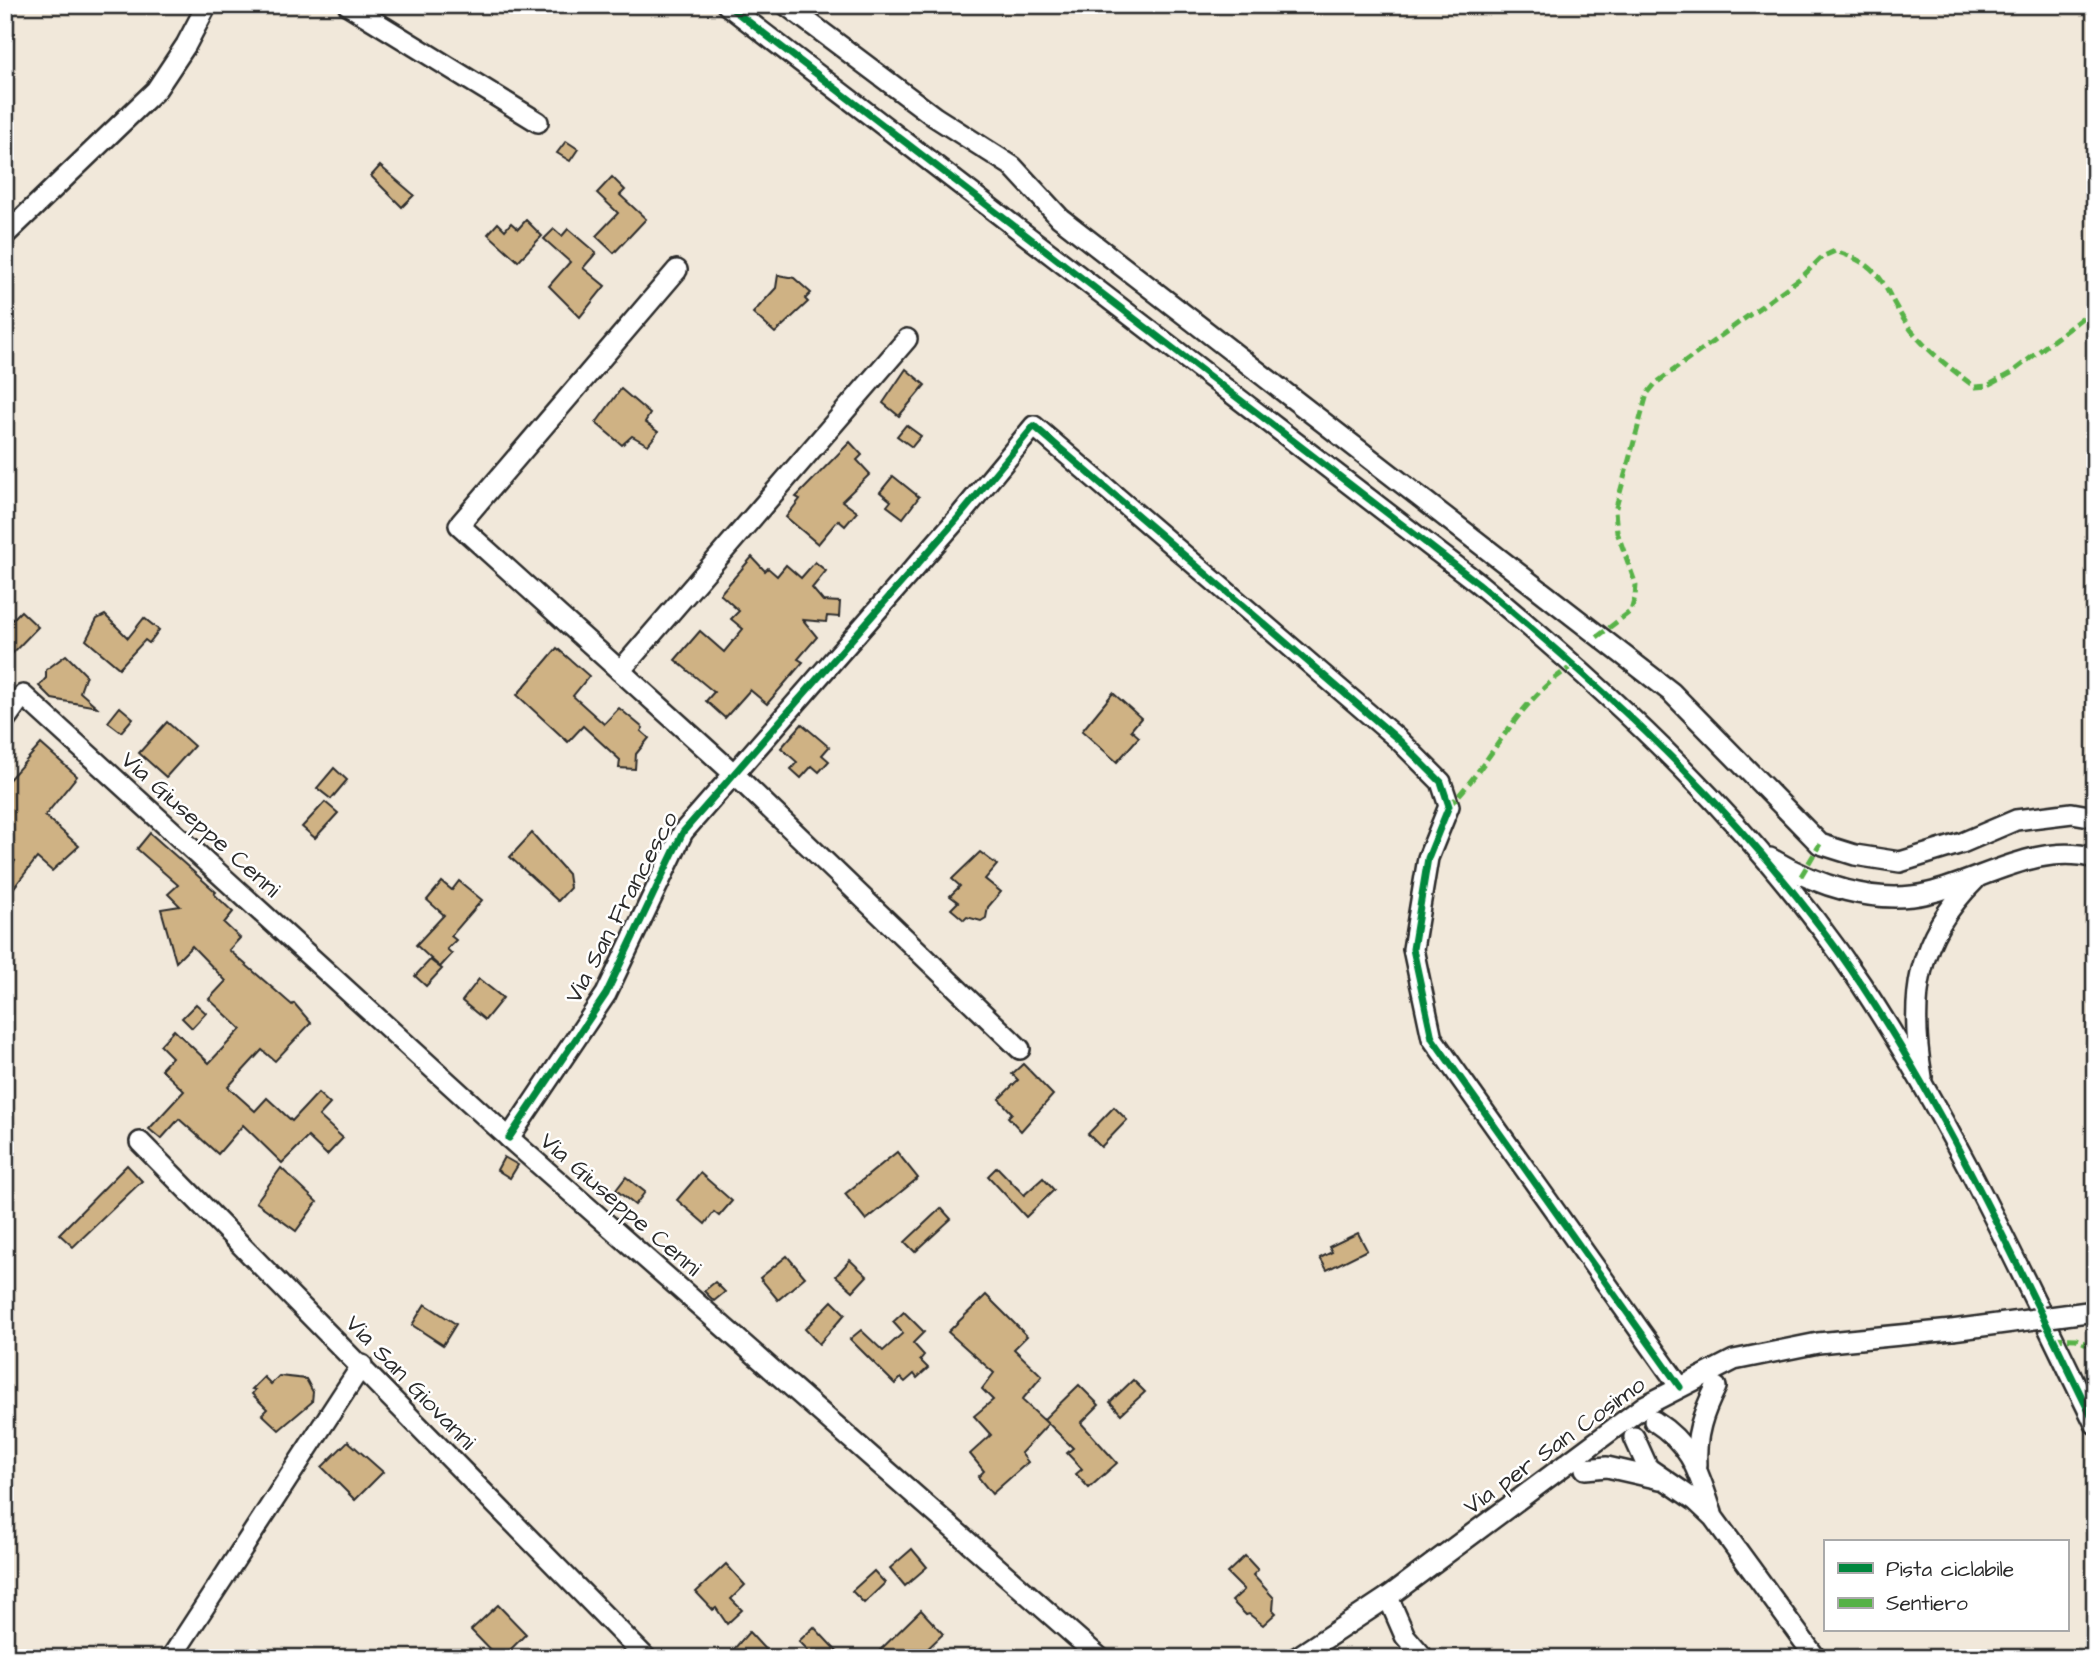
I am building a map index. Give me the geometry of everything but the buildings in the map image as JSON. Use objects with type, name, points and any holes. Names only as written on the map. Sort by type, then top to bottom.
[{"type":"street","points":[[5,235],[156,90],[186,45],[207,5]]},
{"type":"street","points":[[348,5],[538,122]]},
{"type":"street","points":[[727,5],[1478,583],[1576,664],[1640,724],[1790,888],[1861,984],[1962,1152],[2095,1424]]},
{"type":"street","points":[[786,5],[935,117],[1012,166],[1060,218],[1671,692],[1820,844],[1855,855],[1900,862],[1962,843],[2016,820],[2072,813],[2095,817]]},
{"type":"street","points":[[677,270],[459,525],[733,773],[1020,1049]]},
{"type":"street","points":[[621,671],[907,339]]},
{"type":"street","name":"Via San Francesco","points":[[509,1138],[606,994],[683,832],[958,518],[1034,426],[1400,741],[1441,782],[1449,806],[1428,858],[1413,949],[1432,1038],[1680,1387]]},
{"type":"street","name":"Via Giuseppe Cenni","points":[[5,720],[23,695],[509,1138],[1100,1658]]},
{"type":"street","points":[[1757,851],[1801,876],[1844,889],[1893,897],[1928,893],[2011,863],[2080,854],[2095,858]]},
{"type":"street","points":[[1923,1088],[1915,1033],[1916,997],[1922,966],[1941,918],[1978,877]]},
{"type":"street","name":"Via San Giovanni","points":[[140,1142],[362,1365],[646,1658]]},
{"type":"street","name":"Via per San Cosimo","points":[[1296,1658],[1388,1597],[1629,1416],[1734,1360],[1818,1343],[1952,1330],[2095,1311]]},
{"type":"street","points":[[171,1658],[362,1365]]},
{"type":"street","points":[[1697,1469],[1696,1441],[1716,1387]]},
{"type":"street","points":[[1654,1421],[1674,1434],[1687,1448],[1713,1517]]},
{"type":"street","points":[[1634,1437],[1648,1468],[1696,1501],[1713,1517],[1816,1658]]},
{"type":"street","points":[[1585,1469],[1630,1470],[1661,1479]]},
{"type":"street","points":[[1388,1597],[1405,1636],[1424,1658]]},
{"type":"street","points":[[5,1654],[9,1658]]},
{"type":"marked path","points":[[1597,637],[1631,611],[1635,597],[1636,585],[1617,532],[1615,511],[1647,394],[1656,383],[1803,276],[1822,257],[1835,251],[1852,257],[1873,271],[1920,341],[1975,387],[1987,386],[2011,373],[2095,308]]},
{"type":"marked path","points":[[1449,806],[1522,711],[1556,678],[1576,664]]},
{"type":"marked path","points":[[1801,876],[1820,844]]},
{"type":"marked path","points":[[2053,1338],[2076,1339],[2095,1348]]},
{"type":"cycle path","points":[[727,5],[1478,583],[1583,674],[1684,770],[1732,820],[1777,873],[1821,927],[1861,984],[1926,1090],[1956,1145],[2095,1424]]},
{"type":"cycle path","points":[[509,1138],[606,994],[683,832],[958,518],[1034,426],[1400,741],[1441,782],[1449,806],[1428,858],[1413,949],[1432,1038],[1680,1387]]}]
